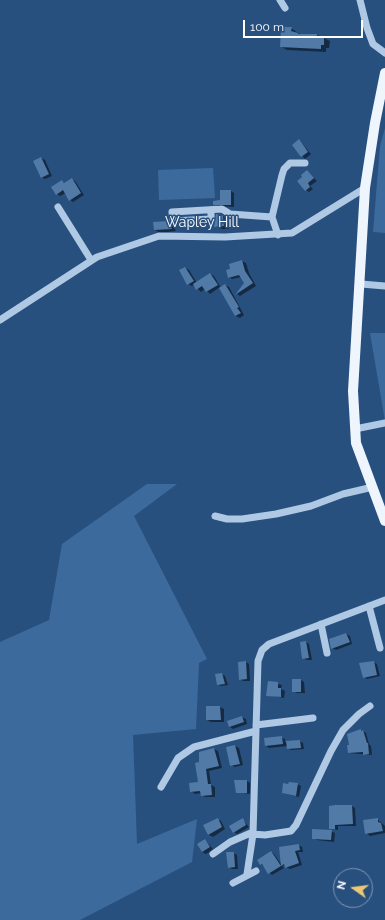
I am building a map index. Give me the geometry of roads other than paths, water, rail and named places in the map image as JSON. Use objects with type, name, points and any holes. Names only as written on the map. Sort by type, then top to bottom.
[{"type":"main road","points":[[385,73],[375,122],[365,188],[361,284],[353,391],[356,443],[385,521]]},
{"type":"street","points":[[280,0],[285,8]]},
{"type":"street","points":[[360,0],[367,28],[373,44],[385,53]]},
{"type":"street","points":[[278,235],[272,217],[284,169],[290,163],[305,163]]},
{"type":"street","name":"Wapley Hill","points":[[0,320],[97,257],[159,236],[225,237],[292,233],[365,188]]},
{"type":"street","points":[[58,207],[91,260]]},
{"type":"street","points":[[211,210],[211,219],[173,221],[172,212],[222,209],[230,214],[272,217]]},
{"type":"street","points":[[361,284],[385,286]]},
{"type":"street","points":[[355,429],[385,423]]},
{"type":"street","points":[[215,516],[227,519],[242,519],[276,514],[311,506],[343,494],[373,487]]},
{"type":"street","points":[[247,874],[253,833],[258,661],[262,650],[269,644],[385,600]]},
{"type":"street","points":[[369,606],[380,648]]},
{"type":"street","points":[[321,624],[327,653]]},
{"type":"street","points":[[213,854],[230,842],[253,833],[265,836],[291,831],[296,825],[331,751],[344,730],[359,714],[370,706]]},
{"type":"street","points":[[161,787],[178,758],[194,747],[256,728],[312,718]]},
{"type":"street","points":[[233,884],[247,874],[256,871]]}]
